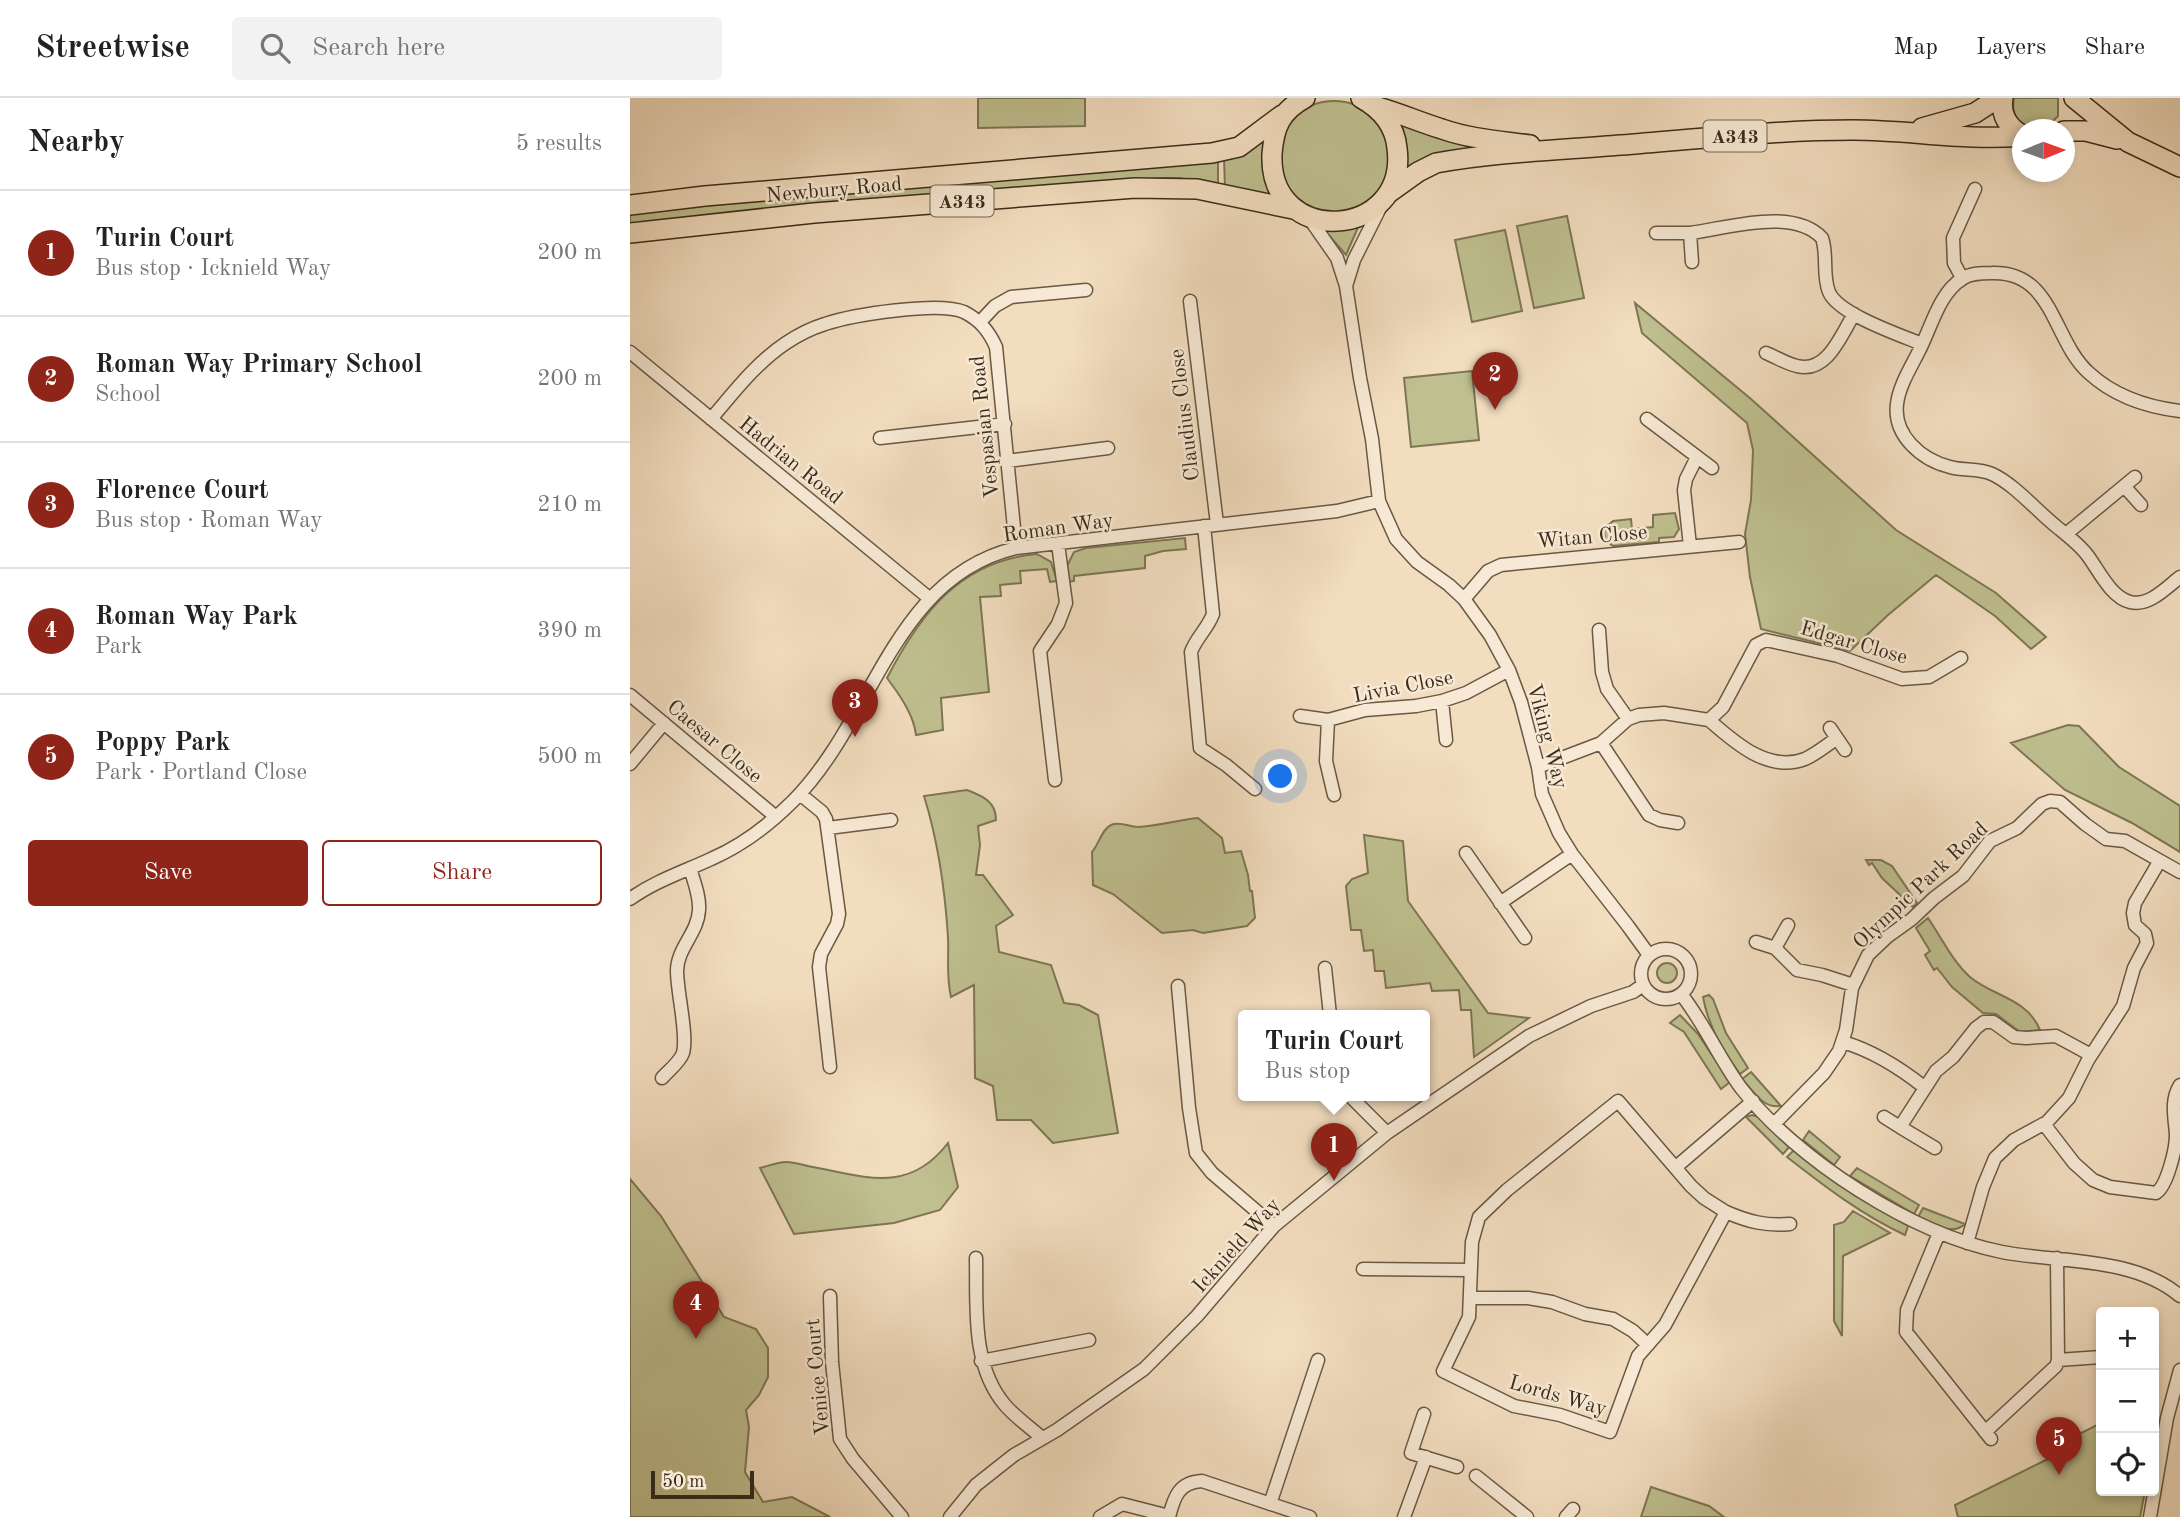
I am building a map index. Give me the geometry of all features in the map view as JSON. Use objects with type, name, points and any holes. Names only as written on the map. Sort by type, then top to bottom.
[{"type":"main road","name":"A343","points":[[1286,108],[1305,98]]},
{"type":"main road","name":"A343","points":[[1907,131],[1975,113],[2000,98],[2007,122],[2012,127]]},
{"type":"main road","points":[[2066,119],[2068,98]]},
{"type":"main road","points":[[2074,98],[2128,142]]},
{"type":"main road","name":"A343","points":[[1367,102],[1443,130],[1563,149]]},
{"type":"main road","name":"A343","points":[[1367,102],[1389,122],[1397,143],[1397,166],[1387,196]]},
{"type":"main road","name":"Newbury Road","points":[[630,205],[1212,153],[1239,147],[1286,108]]},
{"type":"main road","points":[[1286,108],[1273,145],[1273,167],[1280,190],[1301,213]]},
{"type":"main road","name":"A343","points":[[1301,213],[1331,223],[1344,221],[1371,211],[1387,196],[1436,163],[1563,149],[1803,131],[1907,131],[1941,136],[2012,137]]},
{"type":"main road","points":[[2075,131],[2087,131],[2128,142],[2180,167]]},
{"type":"main road","name":"Newbury Road","points":[[630,233],[814,213],[1135,188],[1197,189],[1301,213]]},
{"type":"street","points":[[1962,278],[1954,264],[1953,239],[1975,188]]},
{"type":"street","points":[[1346,286],[1354,260],[1387,196]]},
{"type":"street","points":[[1301,213],[1337,258],[1346,286],[1372,439],[1379,501]]},
{"type":"street","points":[[1656,233],[1690,233],[1773,222],[1795,223],[1812,229],[1822,238],[1825,246],[1829,291],[1835,302],[1854,314],[1922,344]]},
{"type":"street","points":[[1690,233],[1692,262]]},
{"type":"street","points":[[2180,411],[2134,401],[2091,376],[2065,343],[2042,295],[2023,279],[1998,272],[1971,274],[1962,278],[1945,298],[1896,403],[1899,426],[1906,440],[1926,457],[1941,464],[1986,471],[1996,476],[2066,534],[2087,555],[2119,596],[2134,603],[2155,596],[2180,577]]},
{"type":"street","points":[[711,419],[761,362],[787,343],[826,324],[860,316],[947,308],[964,313],[980,323],[995,306],[1011,298],[1086,290]]},
{"type":"street","name":"Claudius Close","points":[[1190,301],[1211,525],[1213,614],[1191,652],[1200,748],[1255,789]]},
{"type":"street","points":[[1766,353],[1797,366],[1817,364],[1825,360],[1854,314]]},
{"type":"street","name":"Vespasian Road","points":[[980,323],[996,347],[1016,548]]},
{"type":"street","name":"Hadrian Road","points":[[630,352],[929,598]]},
{"type":"street","points":[[1647,419],[1712,468]]},
{"type":"street","points":[[880,438],[1005,424]]},
{"type":"street","points":[[1007,461],[1108,448]]},
{"type":"street","points":[[1690,546],[1684,490],[1686,479],[1698,457]]},
{"type":"street","points":[[2066,534],[2135,477]]},
{"type":"street","points":[[2124,486],[2141,505]]},
{"type":"street","name":"Roman Way","points":[[630,899],[654,884],[742,843],[800,794],[834,751],[910,622],[929,598],[971,565],[1016,548],[1337,511],[1379,501]]},
{"type":"street","name":"Viking Way","points":[[1379,501],[1396,539],[1404,550],[1464,599],[1490,635],[1509,670],[1521,702],[1538,766],[1542,793],[1559,833],[1648,956]]},
{"type":"street","name":"Witan Close","points":[[1464,599],[1488,571],[1501,565],[1739,542]]},
{"type":"street","points":[[1055,780],[1040,651],[1058,624],[1066,603],[1058,544]]},
{"type":"street","points":[[1599,630],[1606,689],[1628,719]]},
{"type":"street","name":"Edgar Close","points":[[1709,720],[1723,707],[1756,645],[1766,640],[1838,656],[1902,679],[1928,677],[1961,658]]},
{"type":"street","name":"Livia Close","points":[[1300,716],[1328,720],[1365,710],[1442,701],[1466,693],[1509,670]]},
{"type":"street","name":"Caesar Close","points":[[630,695],[776,817]]},
{"type":"street","points":[[1442,701],[1446,740]]},
{"type":"street","points":[[1538,766],[1601,743],[1628,719],[1664,713],[1709,720],[1730,738],[1770,762],[1804,759],[1834,733],[1845,750]]},
{"type":"street","points":[[1328,720],[1326,761],[1334,795]]},
{"type":"street","points":[[630,764],[664,723]]},
{"type":"street","points":[[1601,743],[1649,815],[1678,823]]},
{"type":"street","points":[[800,794],[822,812],[828,828],[839,914],[837,924],[821,954],[819,967],[830,1067]]},
{"type":"street","name":"Olympic Park Road","points":[[1775,1123],[1824,1073],[1843,1042],[1853,985],[1864,962],[1877,945],[1958,881],[1990,841],[2017,828],[2038,807],[2048,801],[2060,802],[2106,839],[2125,841],[2158,862]]},
{"type":"street","points":[[828,828],[891,820]]},
{"type":"street","points":[[1466,853],[1525,938]]},
{"type":"street","points":[[1500,903],[1572,854]]},
{"type":"street","points":[[1968,1243],[1983,1187],[1995,1158],[2014,1140],[2044,1124],[2072,1094],[2091,1055],[2120,1011],[2134,968],[2147,945],[2145,934],[2135,925],[2133,909],[2158,862],[2180,872]]},
{"type":"street","points":[[662,1078],[682,1055],[684,1044],[677,988],[678,958],[698,920],[699,911],[699,899],[690,868]]},
{"type":"street","points":[[1775,948],[1788,925]]},
{"type":"street","points":[[1756,942],[1775,948],[1797,970],[1853,985]]},
{"type":"street","points":[[1657,950],[1676,951],[1685,957],[1690,966],[1688,986],[1682,994],[1671,999],[1660,999],[1650,994],[1643,985],[1641,969],[1648,956],[1657,950]]},
{"type":"street","points":[[1325,968],[1329,1010]]},
{"type":"street","name":"Icknield Way","points":[[950,1517],[976,1485],[1014,1455],[1108,1397],[1144,1369],[1197,1316],[1274,1226],[1387,1133],[1529,1036],[1591,1006],[1633,992],[1643,985]]},
{"type":"street","points":[[1178,986],[1190,1118],[1196,1153],[1212,1172],[1274,1226]]},
{"type":"street","points":[[1682,994],[1722,1060],[1753,1101],[1816,1159],[1852,1185],[1905,1217],[1968,1243],[2009,1253],[2081,1260],[2111,1266],[2143,1276],[2180,1296]]},
{"type":"street","points":[[1900,1127],[1936,1071],[1956,1054],[1976,1028],[1987,1022],[1998,1025],[2017,1038],[2047,1035],[2061,1037],[2091,1055]]},
{"type":"street","points":[[1843,1042],[1882,1059],[1924,1087]]},
{"type":"street","points":[[2044,1124],[2074,1163],[2093,1181],[2104,1186],[2155,1193],[2164,1185],[2174,1150],[2176,1135],[2173,1112],[2180,1085]]},
{"type":"street","points":[[1355,1101],[1387,1133]]},
{"type":"street","name":"Lords Way","points":[[1726,1212],[1665,1325],[1638,1356],[1609,1432],[1560,1415],[1514,1406],[1443,1371],[1466,1326],[1471,1309],[1470,1270],[1474,1232],[1483,1211],[1618,1101],[1704,1198],[1726,1212],[1755,1224],[1790,1224]]},
{"type":"street","points":[[1676,1167],[1753,1101]]},
{"type":"street","points":[[1884,1117],[1935,1148]]},
{"type":"street","points":[[1939,1233],[1907,1310],[1906,1332],[1988,1435],[2056,1366],[2057,1258]]},
{"type":"street","points":[[976,1258],[981,1360],[991,1384],[1005,1405],[1042,1438]]},
{"type":"street","points":[[1363,1269],[1470,1270]]},
{"type":"street","name":"Venice Court","points":[[830,1296],[840,1439],[853,1459],[902,1517]]},
{"type":"street","points":[[1471,1297],[1528,1298],[1552,1302],[1585,1314],[1613,1319],[1648,1345]]},
{"type":"street","points":[[981,1360],[1089,1340]]},
{"type":"street","points":[[2058,1360],[2096,1357]]},
{"type":"street","points":[[1270,1504],[1318,1360]]},
{"type":"street","points":[[2150,1517],[2167,1419],[2180,1370]]},
{"type":"street","points":[[1424,1414],[1411,1453],[1457,1467]]},
{"type":"street","points":[[1404,1517],[1426,1457]]},
{"type":"street","points":[[1476,1476],[1527,1517]]},
{"type":"street","points":[[1100,1517],[1122,1504],[1169,1516],[1180,1488],[1194,1481],[1211,1483],[1310,1517]]},
{"type":"green space","points":[[978,98],[1085,98],[1085,126],[978,128]]},
{"type":"green space","points":[[2014,98],[2058,98],[2058,116],[2055,119],[2018,119],[2013,108]]},
{"type":"green space","points":[[1334,101],[1355,106],[1373,118],[1385,136],[1390,157],[1385,178],[1373,196],[1355,208],[1334,213],[1313,208],[1295,196],[1283,178],[1278,157],[1283,136],[1295,118],[1313,106]]},
{"type":"green space","points":[[1396,119],[1473,147],[1474,148],[1405,172]]},
{"type":"green space","points":[[1264,139],[1262,165],[1273,198],[1225,189],[1224,157]]},
{"type":"green space","points":[[1218,159],[1218,187],[1180,178],[1161,178],[630,225],[630,212]]},
{"type":"green space","points":[[1567,216],[1584,298],[1534,308],[1517,226]]},
{"type":"green space","points":[[1359,225],[1346,255],[1326,232],[1328,230]]},
{"type":"green space","points":[[1505,230],[1522,311],[1472,322],[1455,240]]},
{"type":"green space","points":[[1635,303],[1751,399],[1896,530],[1996,593],[2046,637],[2031,649],[1995,616],[1936,575],[1850,651],[1761,629],[1750,577],[1745,534],[1751,500],[1753,450],[1747,423],[1642,333]]},
{"type":"green space","points":[[1472,371],[1479,440],[1411,447],[1404,378]]},
{"type":"green space","points":[[1675,513],[1679,529],[1674,537],[1659,538],[1659,542],[1613,546],[1605,540],[1604,529],[1613,521],[1631,519],[1632,529],[1653,527],[1653,515]]},
{"type":"green space","points":[[1185,538],[1186,549],[1145,556],[1145,568],[1074,576],[1074,581],[1067,582],[1066,568],[1074,552],[1086,548]]},
{"type":"green space","points":[[1037,554],[1051,562],[1057,581],[1050,582],[1047,569],[1020,571],[1021,583],[1000,585],[1001,596],[980,597],[989,692],[941,698],[943,730],[916,735],[909,712],[887,678],[914,633],[929,612],[964,579],[986,567]]},
{"type":"green space","points":[[2068,725],[2079,726],[2119,767],[2180,806],[2180,852],[2132,823],[2065,790],[2011,743]]},
{"type":"green space","points":[[967,790],[987,800],[994,808],[996,820],[978,826],[980,845],[976,875],[983,875],[1013,915],[996,926],[999,952],[1051,965],[1064,1003],[1079,1005],[1098,1015],[1118,1133],[1053,1143],[1031,1120],[997,1120],[993,1086],[975,1078],[974,985],[951,997],[943,884],[924,796]]},
{"type":"green space","points":[[1198,818],[1222,838],[1225,853],[1241,851],[1252,891],[1255,918],[1247,926],[1203,933],[1193,930],[1162,933],[1113,894],[1093,885],[1092,852],[1111,825],[1135,827]]},
{"type":"green space","points":[[1364,835],[1403,841],[1408,901],[1488,1013],[1529,1018],[1474,1057],[1471,1010],[1461,1010],[1459,990],[1432,991],[1430,983],[1386,988],[1384,971],[1375,971],[1373,950],[1364,951],[1361,930],[1351,930],[1346,886],[1352,879],[1368,873]]},
{"type":"green space","points":[[1866,860],[1881,860],[1892,866],[1917,903],[1913,907],[1882,878],[1872,863],[1869,865]]},
{"type":"green space","points":[[1928,918],[1953,957],[1970,977],[2018,1004],[2034,1019],[2040,1030],[2020,1032],[1996,1014],[1983,1013],[1952,987],[1937,968],[1934,970],[1925,955],[1930,951],[1916,928]]},
{"type":"green space","points":[[1667,963],[1674,966],[1677,973],[1674,980],[1667,983],[1660,980],[1657,973],[1660,966]]},
{"type":"green space","points":[[1709,995],[1726,1033],[1748,1068],[1740,1074],[1712,1028],[1703,997]]},
{"type":"green space","points":[[1680,1015],[1698,1034],[1730,1082],[1721,1089],[1684,1032],[1670,1023]]},
{"type":"green space","points":[[1751,1072],[1781,1106],[1769,1105],[1755,1094],[1742,1079]]},
{"type":"green space","points":[[1746,1117],[1759,1117],[1790,1146],[1783,1154]]},
{"type":"green space","points":[[1809,1131],[1840,1157],[1834,1165],[1803,1140]]},
{"type":"green space","points":[[948,1143],[958,1187],[940,1210],[894,1223],[794,1234],[760,1168],[789,1162],[851,1175],[886,1178],[902,1176],[918,1170]]},
{"type":"green space","points":[[1795,1149],[1854,1195],[1908,1226],[1905,1235],[1859,1209],[1787,1157]]},
{"type":"green space","points":[[1857,1168],[1919,1205],[1914,1214],[1850,1176]]},
{"type":"green space","points":[[630,1179],[661,1216],[724,1317],[756,1329],[768,1348],[768,1377],[759,1395],[746,1410],[749,1427],[745,1472],[763,1502],[792,1497],[830,1517],[630,1517]]},
{"type":"green space","points":[[1923,1208],[1965,1224],[1960,1228],[1942,1228],[1918,1217]]},
{"type":"green space","points":[[1853,1211],[1890,1233],[1843,1256],[1842,1336],[1834,1321],[1834,1225],[1844,1222]]},
{"type":"green space","points":[[2096,1426],[2096,1496],[2144,1496],[2140,1517],[1958,1517],[1955,1505],[2048,1459],[2073,1437]]},
{"type":"green space","points":[[1651,1487],[1709,1506],[1724,1517],[1641,1517]]},
{"type":"place","name":"Roman Way Primary School","points":[[1495,410]]},
{"type":"place","name":"Florence Court","points":[[855,737]]},
{"type":"place","name":"Turin Court","points":[[1334,1181]]},
{"type":"place","name":"Roman Way Park","points":[[696,1339]]},
{"type":"place","name":"Poppy Park","points":[[2059,1475]]}]
